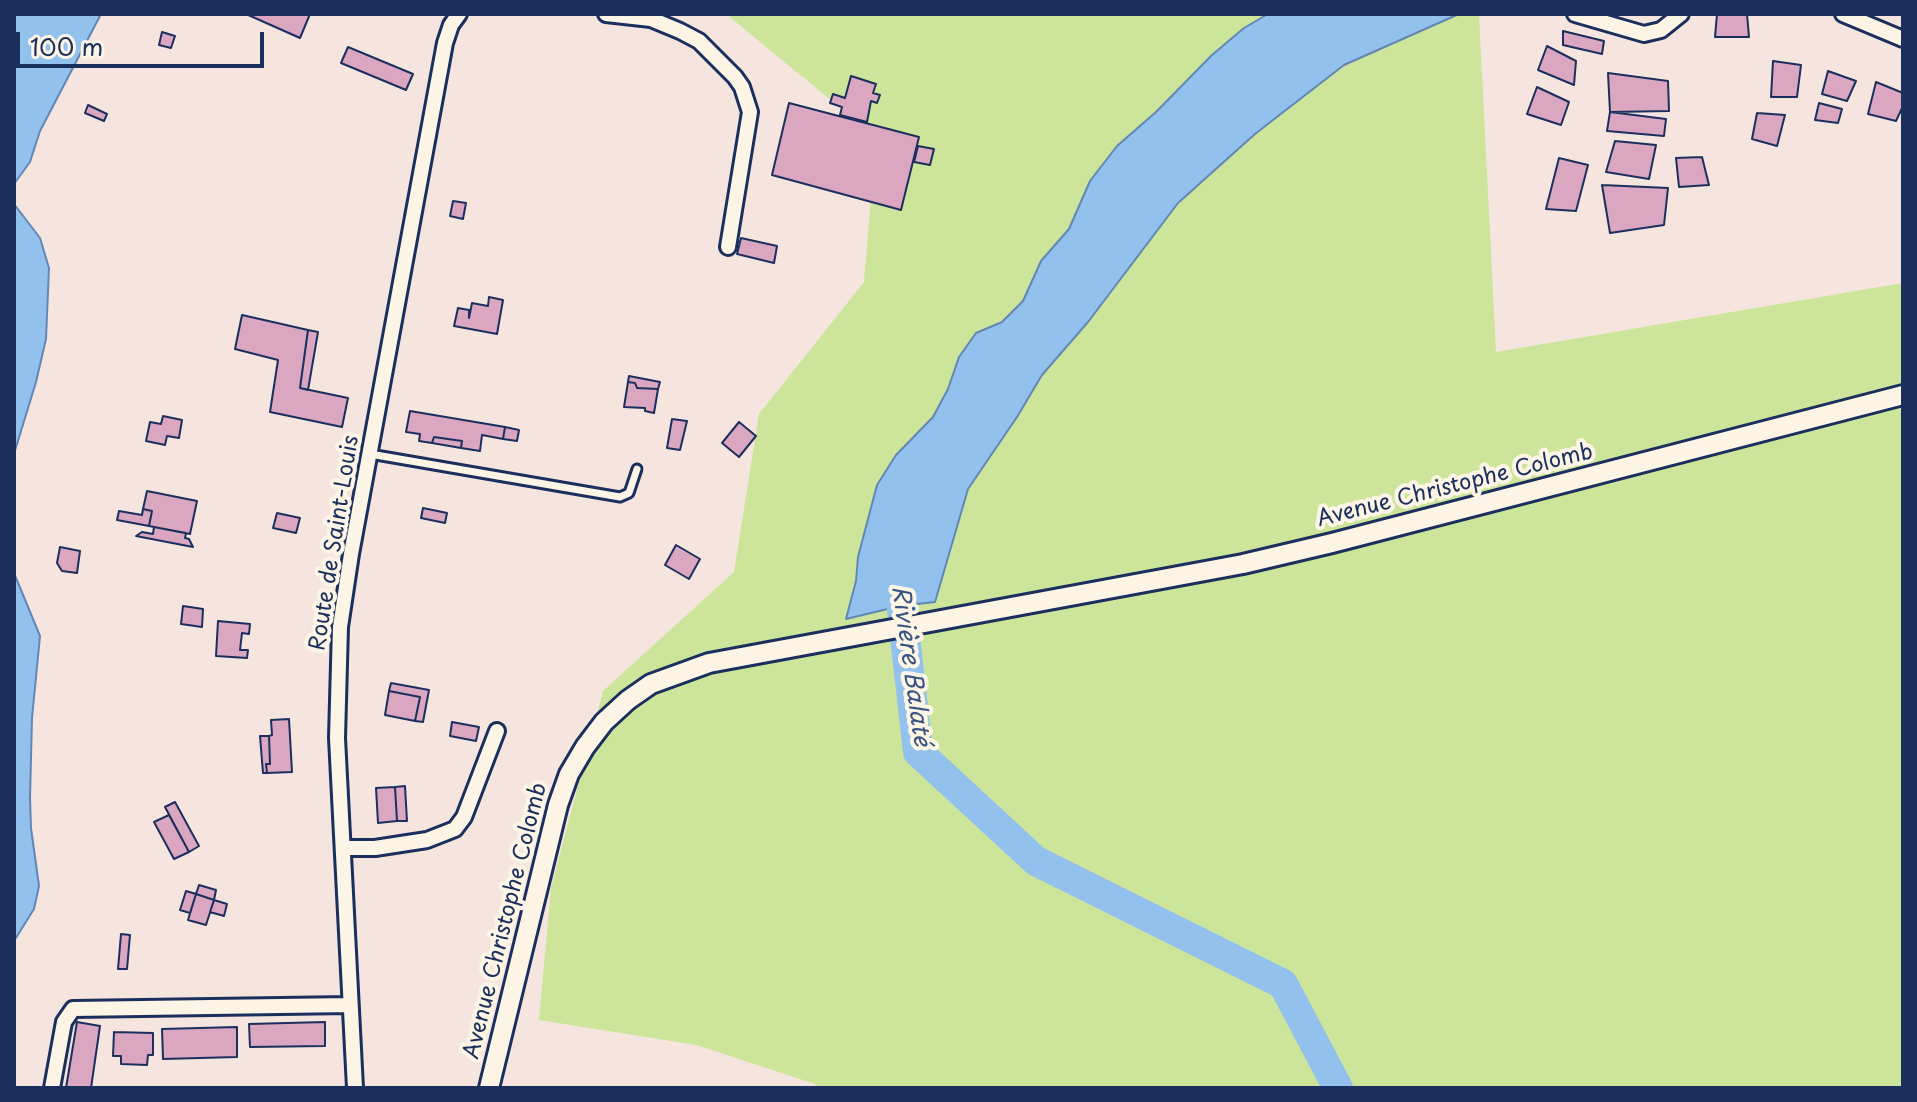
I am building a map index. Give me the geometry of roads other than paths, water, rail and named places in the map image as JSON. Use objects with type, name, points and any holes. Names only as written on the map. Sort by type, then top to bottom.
[{"type":"street","name":"Route de Saint-Louis","points":[[355,1088],[337,738],[340,627],[445,43],[451,25],[459,14]]},
{"type":"street","points":[[606,14],[651,19],[699,41],[742,87],[750,112],[728,247]]},
{"type":"street","points":[[1575,14],[1644,34],[1661,30],[1681,14]]},
{"type":"street","points":[[1843,14],[1903,39]]},
{"type":"street","name":"Avenue Christophe Colomb","points":[[489,1088],[558,805],[569,774],[604,722],[651,684],[709,663],[1243,564],[1903,395]]},
{"type":"street","points":[[343,848],[375,848],[427,840],[455,829],[464,817],[497,731]]},
{"type":"street","points":[[52,1088],[64,1022],[73,1009],[350,1005]]},
{"type":"lane","points":[[370,454],[620,497],[629,493],[637,469]]},
{"type":"water","points":[[14,14],[101,14],[40,131],[30,162],[14,184]]},
{"type":"water","points":[[1268,14],[1459,14],[1344,65],[1255,134],[1178,203],[1088,322],[1042,375],[968,489],[935,602],[900,606],[846,619],[877,485],[896,455],[933,417],[948,389],[959,357],[976,333],[1002,322],[1023,301],[1041,261],[1069,229],[1090,181],[1117,146],[1156,112],[1212,55],[1244,28]]},
{"type":"water","points":[[14,204],[40,238],[49,268],[46,339],[14,454]]},
{"type":"water","points":[[14,573],[40,636],[32,718],[30,798],[39,886],[34,909],[14,941]]},
{"type":"waterway","name":"Rivière Balaté","points":[[897,566],[918,752],[1036,861],[1283,984],[1338,1088]]}]
